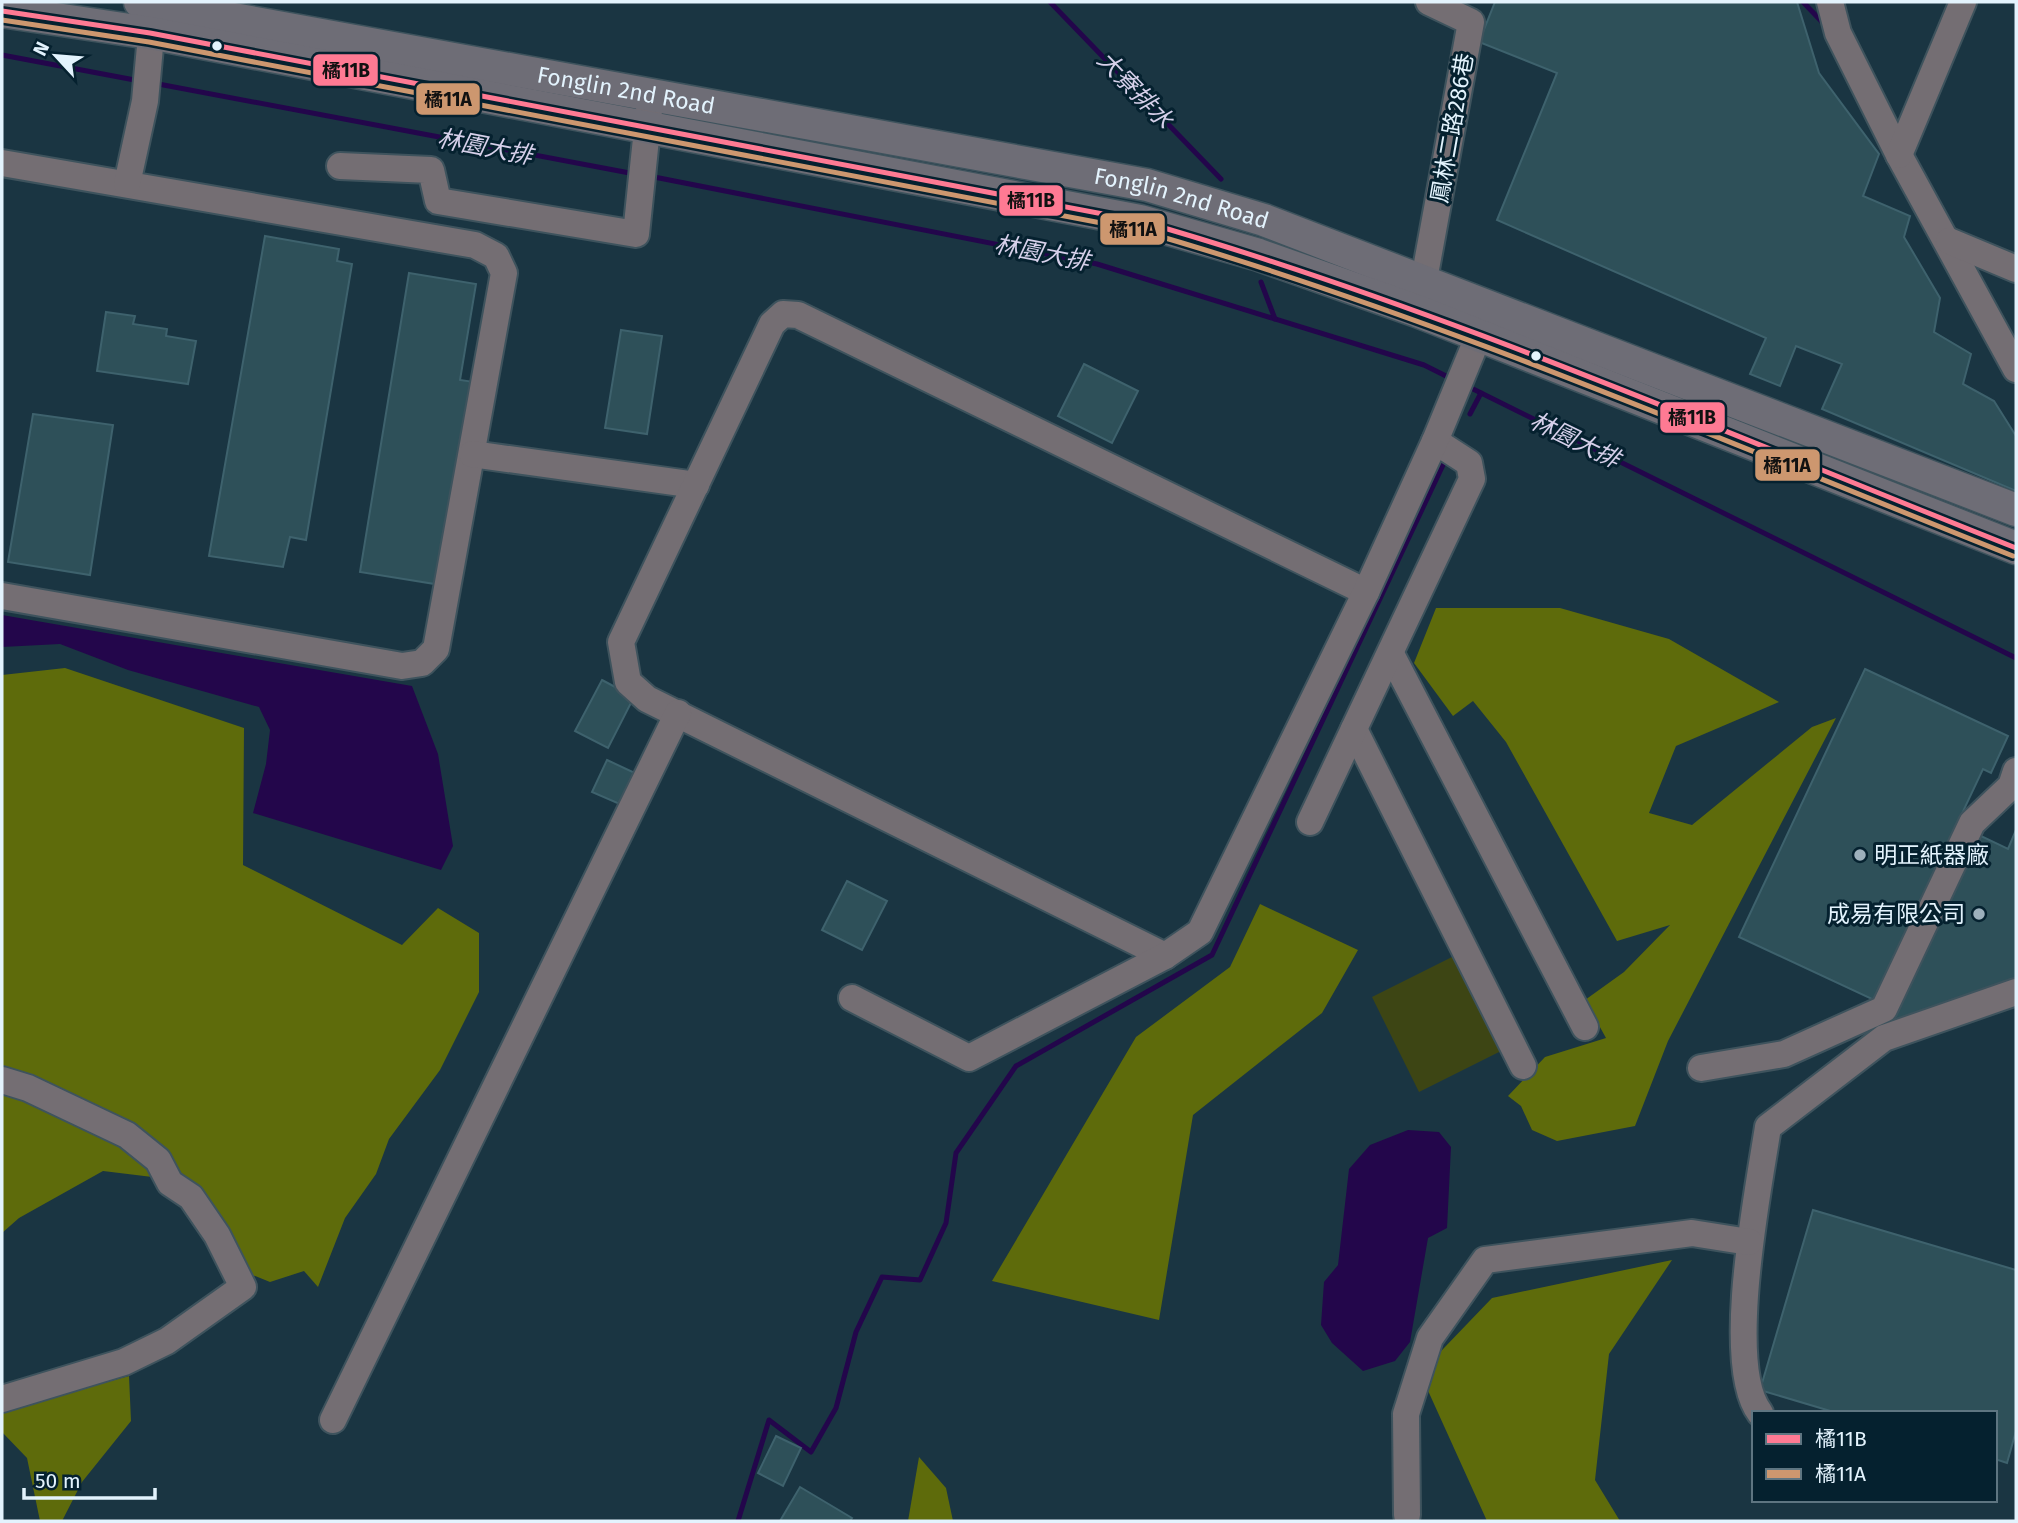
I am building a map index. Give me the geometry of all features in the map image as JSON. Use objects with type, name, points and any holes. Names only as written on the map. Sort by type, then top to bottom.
[{"type":"main road","name":"Fonglin 2nd Road","points":[[2,11],[150,10],[649,94],[1147,185],[1264,220],[2016,510]]},
{"type":"main road","name":"Fonglin 2nd Road","points":[[150,10],[646,138],[1140,221],[1259,255],[1475,342],[2016,548]]},
{"type":"street","name":"鳳林二路286巷","points":[[1424,280],[1475,12],[1429,2]]},
{"type":"street","points":[[1830,2],[1838,33],[1899,155],[1949,241],[2016,369]]},
{"type":"street","points":[[1899,155],[1963,2]]},
{"type":"street","points":[[127,184],[147,82],[150,10]]},
{"type":"street","points":[[340,166],[430,170],[438,201],[636,234],[649,94]]},
{"type":"street","points":[[2,163],[475,245],[496,256],[505,273],[436,649],[422,663],[402,666],[2,596]]},
{"type":"street","points":[[1949,241],[2016,269]]},
{"type":"street","points":[[852,998],[969,1058],[1165,956],[1200,932],[1366,592],[1435,441],[1491,306]]},
{"type":"street","points":[[1165,956],[648,699],[628,682],[621,642],[772,324],[783,314],[798,315],[1366,592]]},
{"type":"street","points":[[1310,822],[1472,479],[1469,463],[1435,441]]},
{"type":"street","points":[[472,454],[696,485]]},
{"type":"street","points":[[1391,654],[1585,1027]]},
{"type":"street","points":[[333,1419],[678,713]]},
{"type":"street","points":[[1354,729],[1523,1066]]},
{"type":"street","points":[[1701,1068],[1784,1054],[1884,1009],[1972,823],[2011,786],[2016,771]]},
{"type":"street","points":[[1759,1411],[1749,1384],[1744,1335],[1749,1242],[1768,1127],[1884,1038],[2016,992]]},
{"type":"street","points":[[2,1080],[28,1088],[127,1135],[158,1160],[170,1183],[191,1197],[217,1235],[243,1287],[167,1341],[124,1362],[2,1399]]},
{"type":"street","points":[[1407,1516],[1406,1414],[1430,1338],[1485,1260],[1692,1233],[1749,1242]]},
{"type":"green space","points":[[1436,608],[1560,608],[1669,639],[1779,702],[1676,746],[1649,813],[1692,825],[1812,727],[1836,718],[1668,1041],[1635,1126],[1557,1141],[1532,1130],[1521,1106],[1508,1096],[1545,1057],[1606,1038],[1585,1000],[1624,972],[1670,925],[1617,941],[1506,742],[1473,701],[1453,716],[1414,663]]},
{"type":"green space","points":[[65,668],[244,728],[243,865],[402,945],[438,908],[479,933],[479,992],[440,1070],[389,1139],[376,1174],[345,1218],[318,1287],[304,1271],[270,1282],[250,1274],[177,1180],[103,1171],[19,1218],[2,1233],[2,675]]},
{"type":"green space","points":[[1260,904],[1358,950],[1322,1013],[1193,1115],[1159,1320],[992,1281],[1136,1037],[1230,967]]},
{"type":"green space","points":[[1456,955],[1503,1050],[1419,1092],[1372,997]]},
{"type":"green space","points":[[1672,1260],[1609,1354],[1595,1480],[1620,1521],[1487,1521],[1420,1373],[1492,1298]]},
{"type":"green space","points":[[129,1376],[131,1421],[82,1482],[62,1521],[40,1521],[27,1458],[2,1432],[2,1410]]},
{"type":"green space","points":[[919,1457],[946,1488],[953,1521],[908,1521]]},
{"type":"shaded area","points":[[2,615],[412,686],[438,754],[453,846],[441,870],[253,813],[266,764],[270,730],[259,707],[128,670],[60,644],[2,647]]},
{"type":"shaded area","points":[[1408,1130],[1439,1132],[1451,1147],[1447,1228],[1428,1238],[1410,1342],[1395,1361],[1363,1371],[1332,1343],[1321,1325],[1324,1282],[1338,1265],[1349,1169],[1370,1145]]},
{"type":"building","points":[[1495,2],[1797,2],[1819,73],[1879,154],[1863,196],[1910,216],[1904,237],[1940,298],[1934,332],[1971,354],[1963,384],[1994,401],[2016,436],[2016,491],[1822,409],[1842,364],[1796,346],[1780,386],[1750,374],[1766,338],[1497,220],[1557,73],[1479,42]]},
{"type":"building","points":[[265,236],[339,249],[337,261],[352,264],[306,540],[290,537],[283,567],[209,556]]},
{"type":"building","points":[[409,273],[476,284],[460,380],[474,382],[441,585],[360,572]]},
{"type":"building","points":[[106,312],[135,316],[133,324],[167,329],[166,336],[196,341],[188,384],[97,371]]},
{"type":"building","points":[[621,330],[662,336],[647,434],[605,428]]},
{"type":"building","points":[[1084,364],[1138,391],[1112,443],[1058,416]]},
{"type":"building","points":[[33,414],[113,425],[90,575],[8,562]]},
{"type":"building","name":"明正紙器廠","points":[[1865,669],[2008,736],[1991,773],[1983,769],[1874,1000],[1739,937]]},
{"type":"building","points":[[602,680],[634,697],[608,748],[575,731]]},
{"type":"building","points":[[607,760],[637,774],[622,805],[592,792]]},
{"type":"building","name":"成易有限公司","points":[[2016,830],[2016,980],[1892,1024],[1977,834],[2008,849]]},
{"type":"building","points":[[847,881],[887,901],[862,950],[822,930]]},
{"type":"building","points":[[1813,1210],[2016,1270],[2016,1431],[2007,1463],[1997,1460],[1997,1411],[1830,1411],[1760,1390]]},
{"type":"building","points":[[776,1436],[801,1448],[783,1486],[758,1473]]},
{"type":"building","points":[[800,1487],[852,1518],[850,1521],[780,1521]]},
{"type":"waterway","name":"大寮排水","points":[[1050,2],[1221,179]]},
{"type":"waterway","points":[[1803,2],[1825,25]]},
{"type":"waterway","name":"林園大排","points":[[2,55],[140,81]]},
{"type":"waterway","name":"林園大排","points":[[153,83],[635,174]]},
{"type":"waterway","name":"林園大排","points":[[649,176],[1097,264],[1424,365],[1452,379]]},
{"type":"waterway","points":[[1261,282],[1275,319]]},
{"type":"waterway","name":"林園大排","points":[[1467,386],[2016,658]]},
{"type":"waterway","points":[[1470,414],[1481,393]]},
{"type":"waterway","points":[[738,1521],[769,1420],[811,1452],[836,1408],[856,1332],[882,1277],[920,1280],[946,1223],[956,1153],[1016,1066],[1212,955],[1443,465]]},
{"type":"transit line","name":"橘11B","points":[[2,11],[150,33],[1140,221],[1362,292],[1472,332],[2016,548]]},
{"type":"transit line","name":"橘11A","points":[[2,20],[149,42],[1138,230],[1249,264],[1469,340],[2013,556]]},
{"type":"place","name":"明正紙器廠","points":[[1860,855]]},
{"type":"place","name":"成易有限公司","points":[[1979,914]]}]
